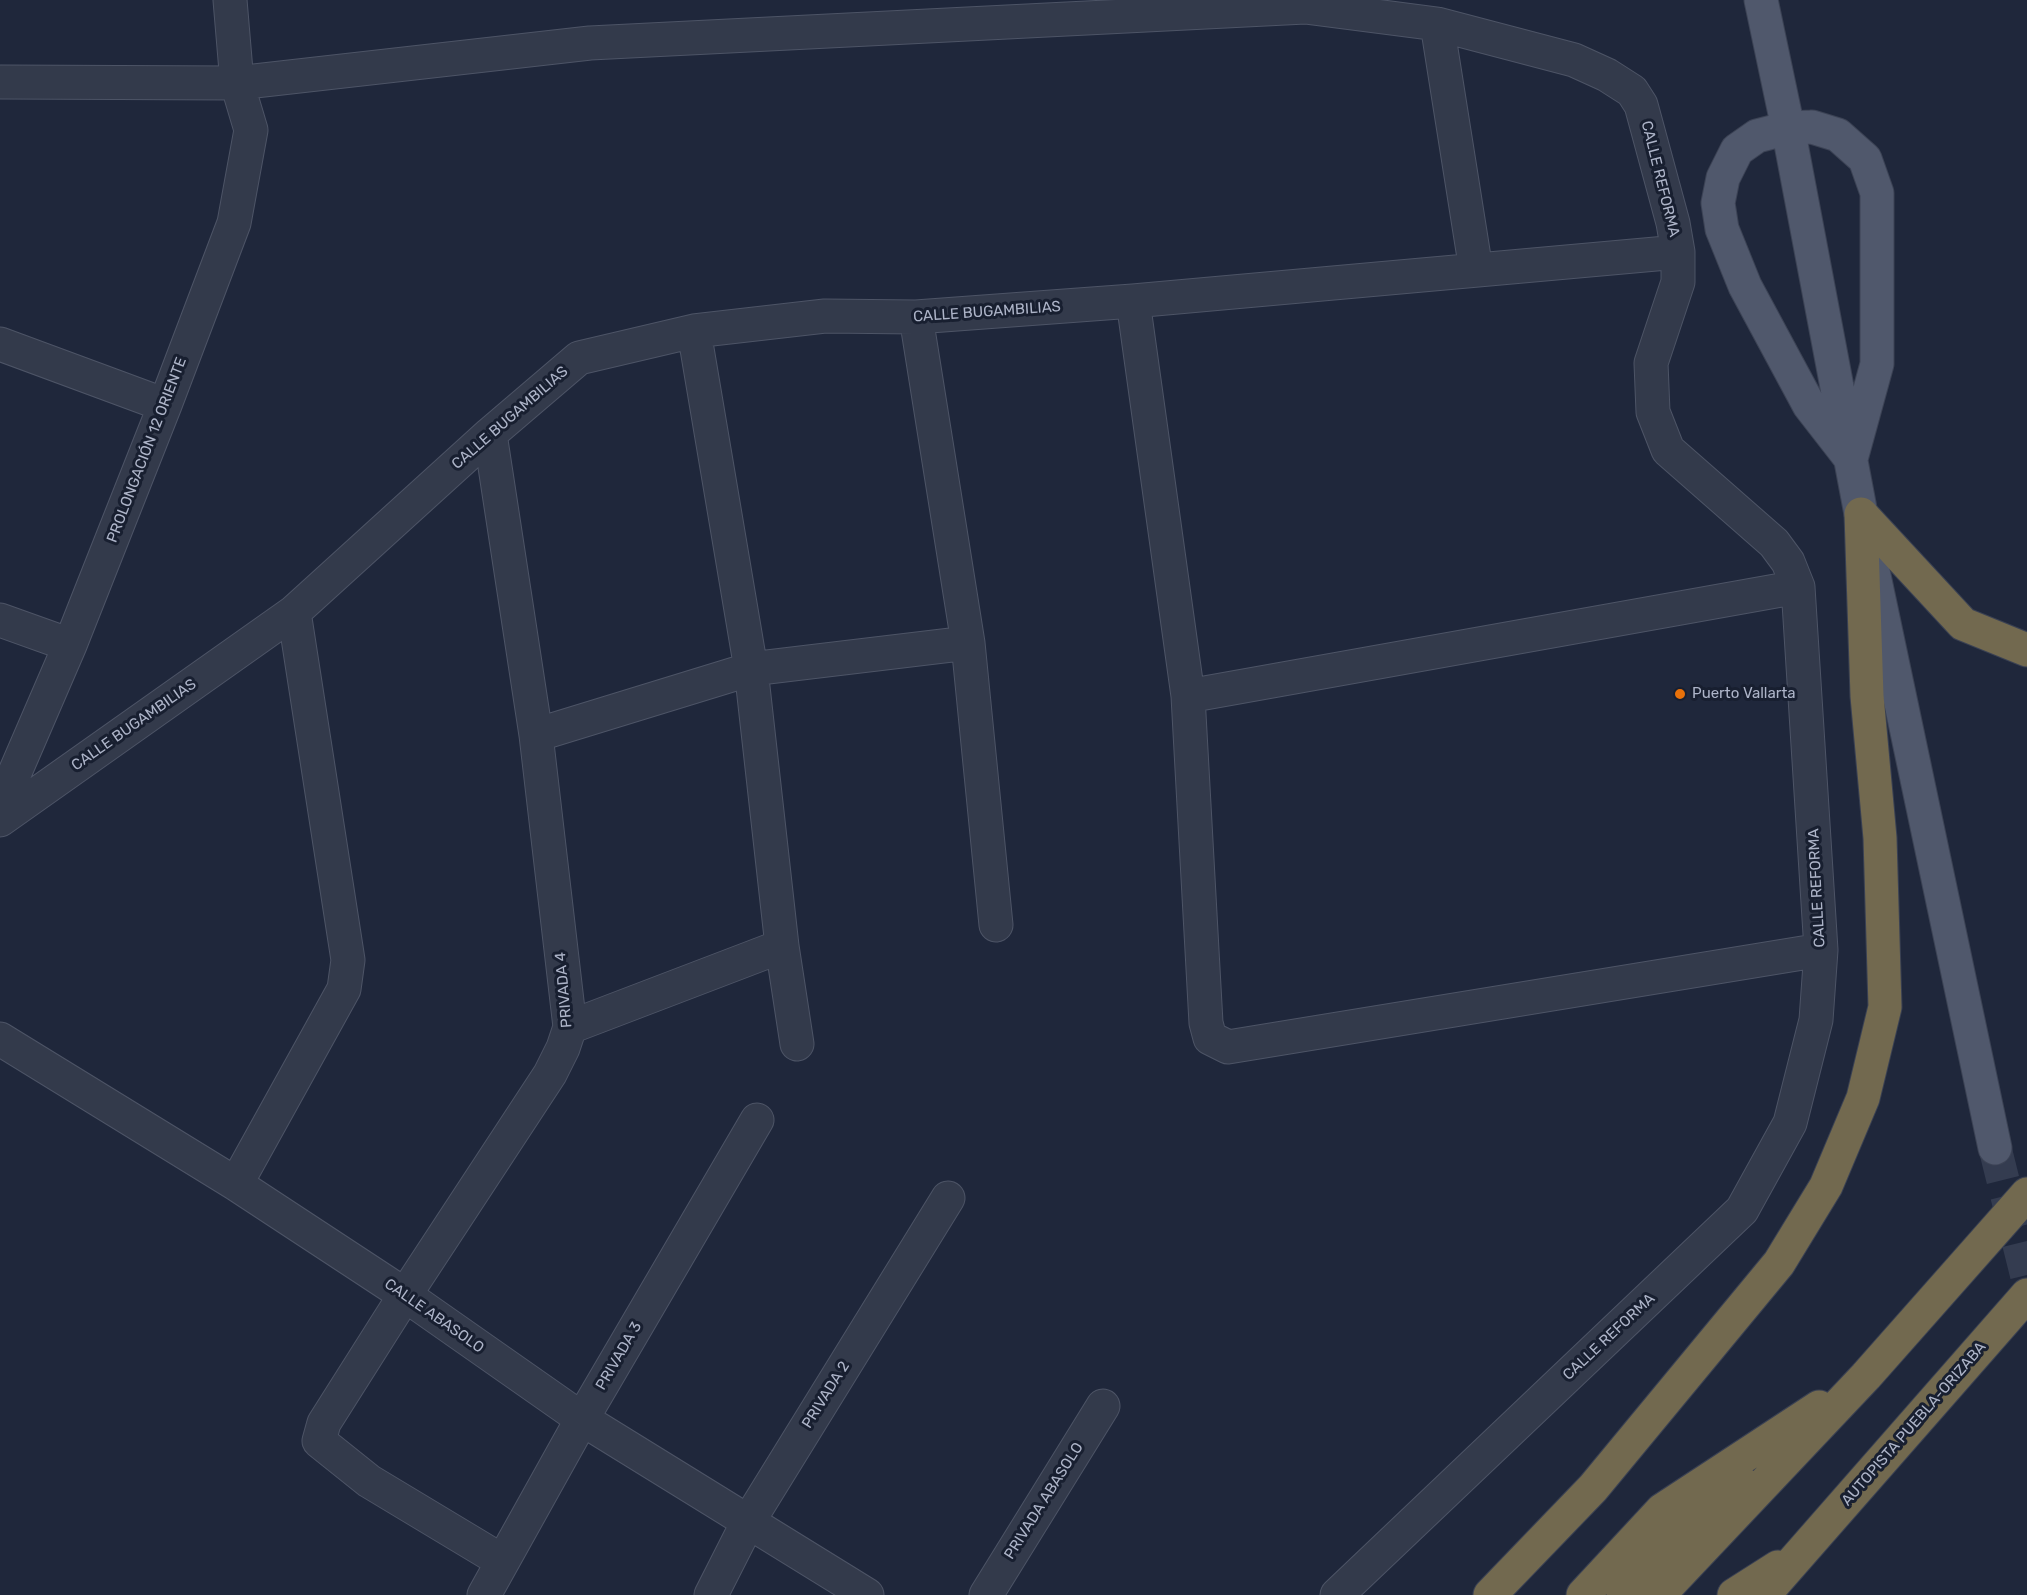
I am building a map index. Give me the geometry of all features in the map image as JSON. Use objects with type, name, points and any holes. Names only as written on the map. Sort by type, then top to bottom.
[{"type":"highway","points":[[1861,514],[1963,624],[2027,650]]},
{"type":"highway","points":[[1490,1595],[1593,1488],[1779,1263],[1826,1186],[1863,1098],[1885,1007],[1880,838],[1867,696],[1861,514]]},
{"type":"highway","points":[[1659,1595],[1866,1376],[2027,1194]]},
{"type":"highway","name":"AUTOPISTA PUEBLA-ORIZABA","points":[[1764,1595],[2027,1295]]},
{"type":"highway","points":[[1561,1595],[1662,1510],[1866,1376]]},
{"type":"highway","points":[[1623,1595],[1684,1530],[1866,1376]]},
{"type":"highway","points":[[1583,1595],[1662,1510]]},
{"type":"highway","name":"AUTOPISTA PUEBLA-ORIZABA","points":[[1734,1595],[1800,1554]]},
{"type":"highway","name":"AUTOPISTA PUEBLA-ORIZABA","points":[[1777,1595],[1800,1554]]},
{"type":"main road","points":[[1761,0],[1788,128],[1861,514],[1995,1148]]},
{"type":"main road","points":[[1812,127],[1838,135],[1864,159],[1877,194],[1877,364],[1851,459],[1809,405],[1745,286],[1722,229],[1718,203],[1723,178],[1737,150],[1757,136],[1788,128],[1812,127]]},
{"type":"street","name":"PROLONGACIÓN 12 ORIENTE","points":[[0,807],[70,645],[234,223],[251,130],[237,83],[230,0]]},
{"type":"street","name":"CALLE REFORMA","points":[[0,82],[237,83],[590,43],[1305,7],[1437,24],[1574,60],[1607,75],[1632,91],[1641,105],[1673,223],[1678,252],[1678,282],[1651,363],[1653,412],[1668,450],[1774,543],[1788,562],[1798,587],[1821,950],[1816,1020],[1790,1123],[1742,1210],[1337,1595]]},
{"type":"street","points":[[1437,24],[1476,270]]},
{"type":"street","name":"CALLE BUGAMBILIAS","points":[[0,820],[294,612],[490,434],[579,358],[694,330],[825,316],[916,317],[1133,301],[1678,252]]},
{"type":"street","points":[[1133,301],[1188,696],[1206,1023],[1210,1038],[1228,1047],[1821,950]]},
{"type":"street","points":[[916,317],[968,643],[996,925]]},
{"type":"street","points":[[694,330],[751,669],[782,946],[797,1044]]},
{"type":"street","points":[[0,344],[165,405]]},
{"type":"street","name":"PRIVADA 4","points":[[490,434],[536,735],[570,1027],[550,1074],[405,1295],[324,1424],[320,1441],[369,1481],[502,1561]]},
{"type":"street","points":[[1188,696],[1798,587]]},
{"type":"street","points":[[236,1184],[344,989],[348,960],[294,612]]},
{"type":"street","points":[[0,620],[70,645]]},
{"type":"street","points":[[536,735],[751,669],[968,643]]},
{"type":"street","points":[[570,1027],[782,946]]},
{"type":"street","name":"CALLE ABASOLO","points":[[0,1040],[236,1184],[405,1295],[582,1419],[867,1595]]},
{"type":"street","name":"PRIVADA 3","points":[[484,1595],[582,1419],[757,1120]]},
{"type":"street","name":"PRIVADA 2","points":[[711,1595],[748,1522],[948,1198]]},
{"type":"street","name":"PRIVADA ABASOLO","points":[[986,1595],[1103,1406]]},
{"type":"tunnel","points":[[1995,1148],[2027,1277]]},
{"type":"place","name":"Puerto Vallarta","points":[[1680,694]]}]
